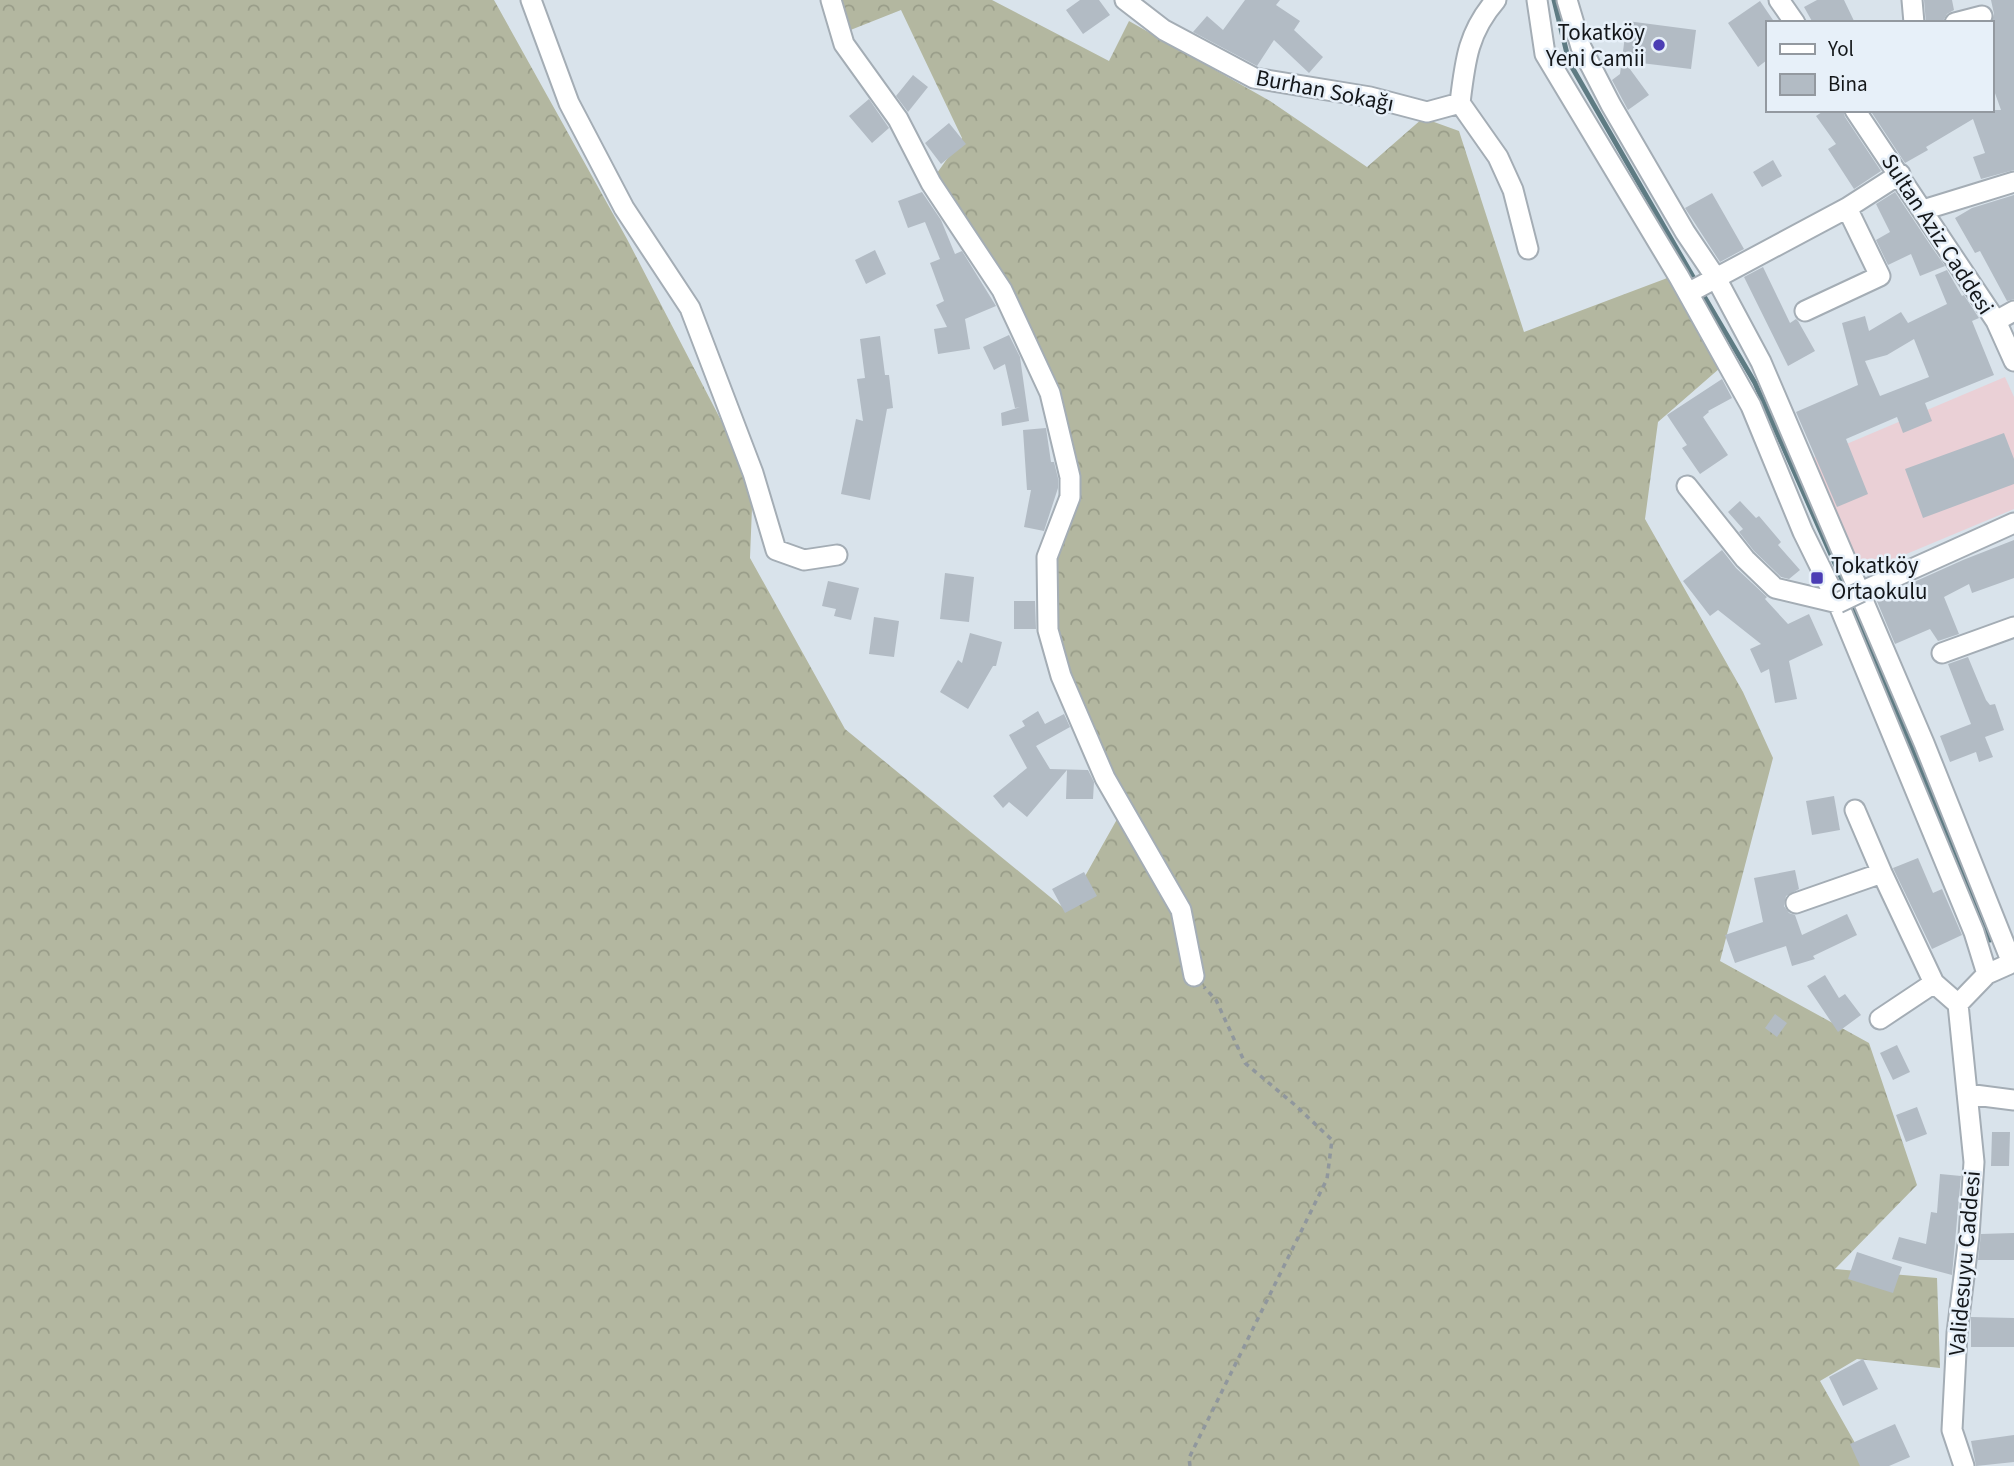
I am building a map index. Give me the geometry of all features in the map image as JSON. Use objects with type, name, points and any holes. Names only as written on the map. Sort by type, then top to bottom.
[{"type":"street","points":[[531,0],[569,103],[624,208],[690,308],[753,473],[776,550],[804,560],[837,555]]},
{"type":"street","points":[[831,0],[844,44],[898,119],[931,183],[1002,290],[1050,393],[1070,477],[1070,497],[1047,557],[1048,630],[1061,676],[1105,778],[1181,910],[1194,976]]},
{"type":"street","name":"Burhan Sokağı","points":[[1125,0],[1164,30],[1254,78],[1370,97],[1427,111],[1461,103]]},
{"type":"street","points":[[1496,0],[1480,18],[1465,59],[1461,103],[1498,157],[1513,190],[1528,249]]},
{"type":"street","points":[[1537,0],[1545,54],[1688,293],[1751,407],[1803,532],[1838,603],[1974,932],[1987,974]]},
{"type":"street","points":[[1567,0],[1581,47],[1611,105],[1685,232],[1716,278],[1761,362],[1924,743],[2013,962],[1987,974],[1958,1004],[1934,983],[1855,810]]},
{"type":"street","points":[[1779,0],[1794,21]]},
{"type":"street","points":[[1912,0],[1914,21]]},
{"type":"street","points":[[1963,21],[1982,16]]},
{"type":"street","name":"Sultan Aziz Caddesi","points":[[1857,112],[1996,321],[2014,361]]},
{"type":"street","points":[[1688,293],[1847,208],[1900,174]]},
{"type":"street","points":[[1923,210],[2014,182]]},
{"type":"street","points":[[1805,311],[1880,276],[1847,208]]},
{"type":"street","points":[[1996,321],[2014,311]]},
{"type":"street","points":[[1687,486],[1745,559],[1775,588],[1838,603],[2014,523]]},
{"type":"street","points":[[1942,653],[2014,627]]},
{"type":"street","points":[[1796,903],[1882,873]]},
{"type":"street","points":[[1880,1018],[1934,983]]},
{"type":"street","name":"Validesuyu Caddesi","points":[[1958,1004],[1974,1162],[1969,1236],[1957,1333],[1952,1430],[1964,1466]]},
{"type":"street","points":[[1967,1094],[2014,1100]]},
{"type":"street","points":[[1949,1466],[1952,1430]]},
{"type":"path","points":[[1190,1466],[1189,1458],[1327,1179],[1332,1140],[1245,1063],[1216,999],[1194,976]]},
{"type":"shaded area","points":[[2005,377],[2014,397],[2014,509],[1861,573],[1811,459]]},
{"type":"green space","points":[[0,0],[494,0],[627,239],[753,482],[750,558],[845,729],[1066,910],[1125,805],[1043,614],[1065,448],[1018,319],[937,173],[962,138],[901,10],[848,31],[838,0],[992,0],[1109,61],[1129,21],[1270,101],[1367,167],[1423,118],[1459,131],[1524,332],[1670,277],[1720,368],[1658,422],[1645,519],[1743,692],[1773,758],[1720,961],[1869,1043],[1917,1185],[1835,1269],[1937,1278],[1940,1368],[1857,1359],[1820,1381],[1868,1466],[0,1466]]},
{"type":"building","points":[[1080,0],[1099,0],[1110,15],[1083,34],[1066,10]]},
{"type":"building","points":[[1245,0],[1280,0],[1276,5],[1300,21],[1294,30],[1323,57],[1309,73],[1274,40],[1257,66],[1193,32],[1207,16],[1223,30]]},
{"type":"building","points":[[1817,0],[1844,0],[1854,21],[1812,21],[1804,7]]},
{"type":"building","points":[[1924,0],[1952,0],[1954,10],[1947,14],[1943,21],[1926,21]]},
{"type":"building","points":[[1991,0],[2014,0],[2014,170],[1981,179],[1973,157],[1985,153],[1973,119],[1905,163],[1871,112],[2001,110],[1993,88],[1994,14]]},
{"type":"building","points":[[1760,1],[1774,21],[1766,21],[1766,61],[1758,67],[1728,23]]},
{"type":"building","name":"Tokatköy Yeni Camii","points":[[1627,21],[1696,30],[1691,69],[1624,61],[1649,95],[1628,110],[1612,80],[1620,74]]},
{"type":"building","points":[[913,75],[928,87],[908,112],[896,96]]},
{"type":"building","points":[[869,99],[889,128],[872,143],[849,116]]},
{"type":"building","points":[[1822,112],[1844,112],[1881,171],[1854,189],[1828,149],[1836,144],[1816,116]]},
{"type":"building","points":[[949,123],[966,144],[941,164],[925,143]]},
{"type":"building","points":[[1773,160],[1782,176],[1762,187],[1753,172]]},
{"type":"building","points":[[922,192],[941,220],[955,254],[962,251],[996,306],[965,319],[970,349],[938,354],[934,329],[947,327],[936,305],[944,301],[930,263],[940,259],[925,222],[908,228],[898,201]]},
{"type":"building","points":[[1895,192],[1945,266],[1920,276],[1911,254],[1888,265],[1876,240],[1890,232],[1876,204]]},
{"type":"building","points":[[1712,193],[1744,249],[1720,262],[1685,208]]},
{"type":"building","points":[[2014,195],[2014,299],[2007,301],[1980,251],[1975,253],[1955,218],[1972,208]]},
{"type":"building","points":[[875,250],[886,274],[866,284],[855,260]]},
{"type":"building","points":[[1763,267],[1790,323],[1796,319],[1798,321],[1815,351],[1788,366],[1744,277]]},
{"type":"building","points":[[1947,270],[1979,318],[1972,321],[1994,375],[1925,403],[1932,421],[1903,433],[1897,417],[1846,439],[1868,494],[1837,507],[1796,412],[1858,385],[1842,323],[1865,316],[1869,331],[1901,312],[1908,323],[1947,304],[1935,275]],"holes":[[[1914,339],[1929,377],[1880,396],[1865,361],[1887,355]]]},
{"type":"building","points":[[1009,335],[1020,357],[1029,421],[1002,426],[1001,413],[1020,407],[1015,408],[1005,364],[994,370],[983,347]]},
{"type":"building","points":[[880,336],[893,408],[887,409],[870,500],[841,494],[856,419],[863,421],[857,379],[865,378],[860,339]]},
{"type":"building","points":[[1722,379],[1732,398],[1708,411],[1703,417],[1728,455],[1700,474],[1682,448],[1687,445],[1667,415]]},
{"type":"building","points":[[1046,428],[1058,488],[1044,531],[1024,527],[1031,490],[1027,490],[1023,430]]},
{"type":"building","points":[[2004,433],[2014,459],[2014,484],[1923,518],[1905,469]]},
{"type":"building","points":[[1740,501],[1756,518],[1759,516],[1781,542],[1778,545],[1800,570],[1789,579],[1781,577],[1739,532],[1743,529],[1728,512]]},
{"type":"building","points":[[2014,540],[2014,578],[1972,593],[1969,584],[1944,597],[1959,634],[1938,641],[1930,629],[1895,644],[1876,599]]},
{"type":"building","points":[[1722,550],[1736,568],[1767,597],[1765,599],[1788,624],[1809,614],[1823,645],[1789,661],[1797,699],[1775,703],[1769,669],[1761,673],[1750,649],[1761,644],[1718,610],[1710,616],[1683,581]]},
{"type":"building","points":[[945,573],[974,577],[969,622],[940,619]]},
{"type":"building","points":[[828,581],[859,588],[851,620],[834,616],[836,609],[822,606]]},
{"type":"building","points":[[1014,601],[1035,601],[1036,629],[1014,629]]},
{"type":"building","points":[[874,617],[899,621],[894,657],[869,654]]},
{"type":"building","points":[[970,633],[1002,642],[996,666],[993,666],[968,709],[940,692],[958,660],[962,663]]},
{"type":"building","points":[[1968,657],[1986,700],[1990,705],[1995,704],[2004,730],[1985,737],[1993,757],[1979,762],[1976,752],[1950,762],[1940,736],[1971,724],[1948,664]]},
{"type":"building","points":[[1038,711],[1045,724],[1064,714],[1070,727],[1036,746],[1050,769],[1088,770],[1094,782],[1093,799],[1066,799],[1067,770],[1027,817],[1009,802],[1003,808],[993,796],[1027,768],[1009,735],[1025,726],[1022,721]]},
{"type":"building","points":[[1834,796],[1840,830],[1812,835],[1806,801]]},
{"type":"building","points":[[1918,858],[1933,893],[1942,889],[1962,935],[1932,949],[1893,868]]},
{"type":"building","points":[[1795,870],[1799,889],[1786,896],[1784,906],[1789,913],[1795,915],[1802,935],[1847,914],[1857,935],[1813,956],[1815,959],[1792,966],[1786,946],[1735,963],[1725,935],[1763,922],[1754,878]]},
{"type":"building","points":[[1084,872],[1097,896],[1065,913],[1052,889]]},
{"type":"building","points":[[1825,975],[1839,998],[1845,994],[1861,1015],[1838,1032],[1807,986]]},
{"type":"building","points":[[1775,1014],[1787,1023],[1777,1037],[1765,1028]]},
{"type":"building","points":[[1897,1045],[1910,1072],[1893,1080],[1880,1053]]},
{"type":"building","points":[[1917,1107],[1927,1134],[1906,1142],[1896,1115]]},
{"type":"building","points":[[1992,1132],[2010,1132],[2009,1166],[1991,1166]]},
{"type":"building","points":[[1940,1174],[1961,1176],[1952,1275],[1892,1259],[1899,1237],[1926,1244],[1931,1212],[1937,1213]]},
{"type":"building","points":[[2014,1233],[2014,1260],[1978,1260],[1981,1234]]},
{"type":"building","points":[[1857,1252],[1902,1267],[1893,1293],[1848,1279]]},
{"type":"building","points":[[1971,1317],[2014,1318],[2014,1347],[1971,1347]]},
{"type":"building","points":[[1863,1359],[1878,1389],[1843,1406],[1829,1377]]},
{"type":"building","points":[[1895,1424],[1910,1457],[1889,1466],[1860,1466],[1850,1444]]},
{"type":"building","points":[[2014,1435],[2014,1462],[1976,1466],[1971,1441]]},
{"type":"waterway","points":[[1554,0],[1569,62],[1696,282]]},
{"type":"waterway","points":[[1701,291],[1755,383],[1848,593]]},
{"type":"waterway","points":[[1852,602],[1990,940]]},
{"type":"place","name":"Tokatköy Yeni Camii","points":[[1659,45]]},
{"type":"place","name":"Tokatköy Ortaokulu","points":[[1817,578]]}]
